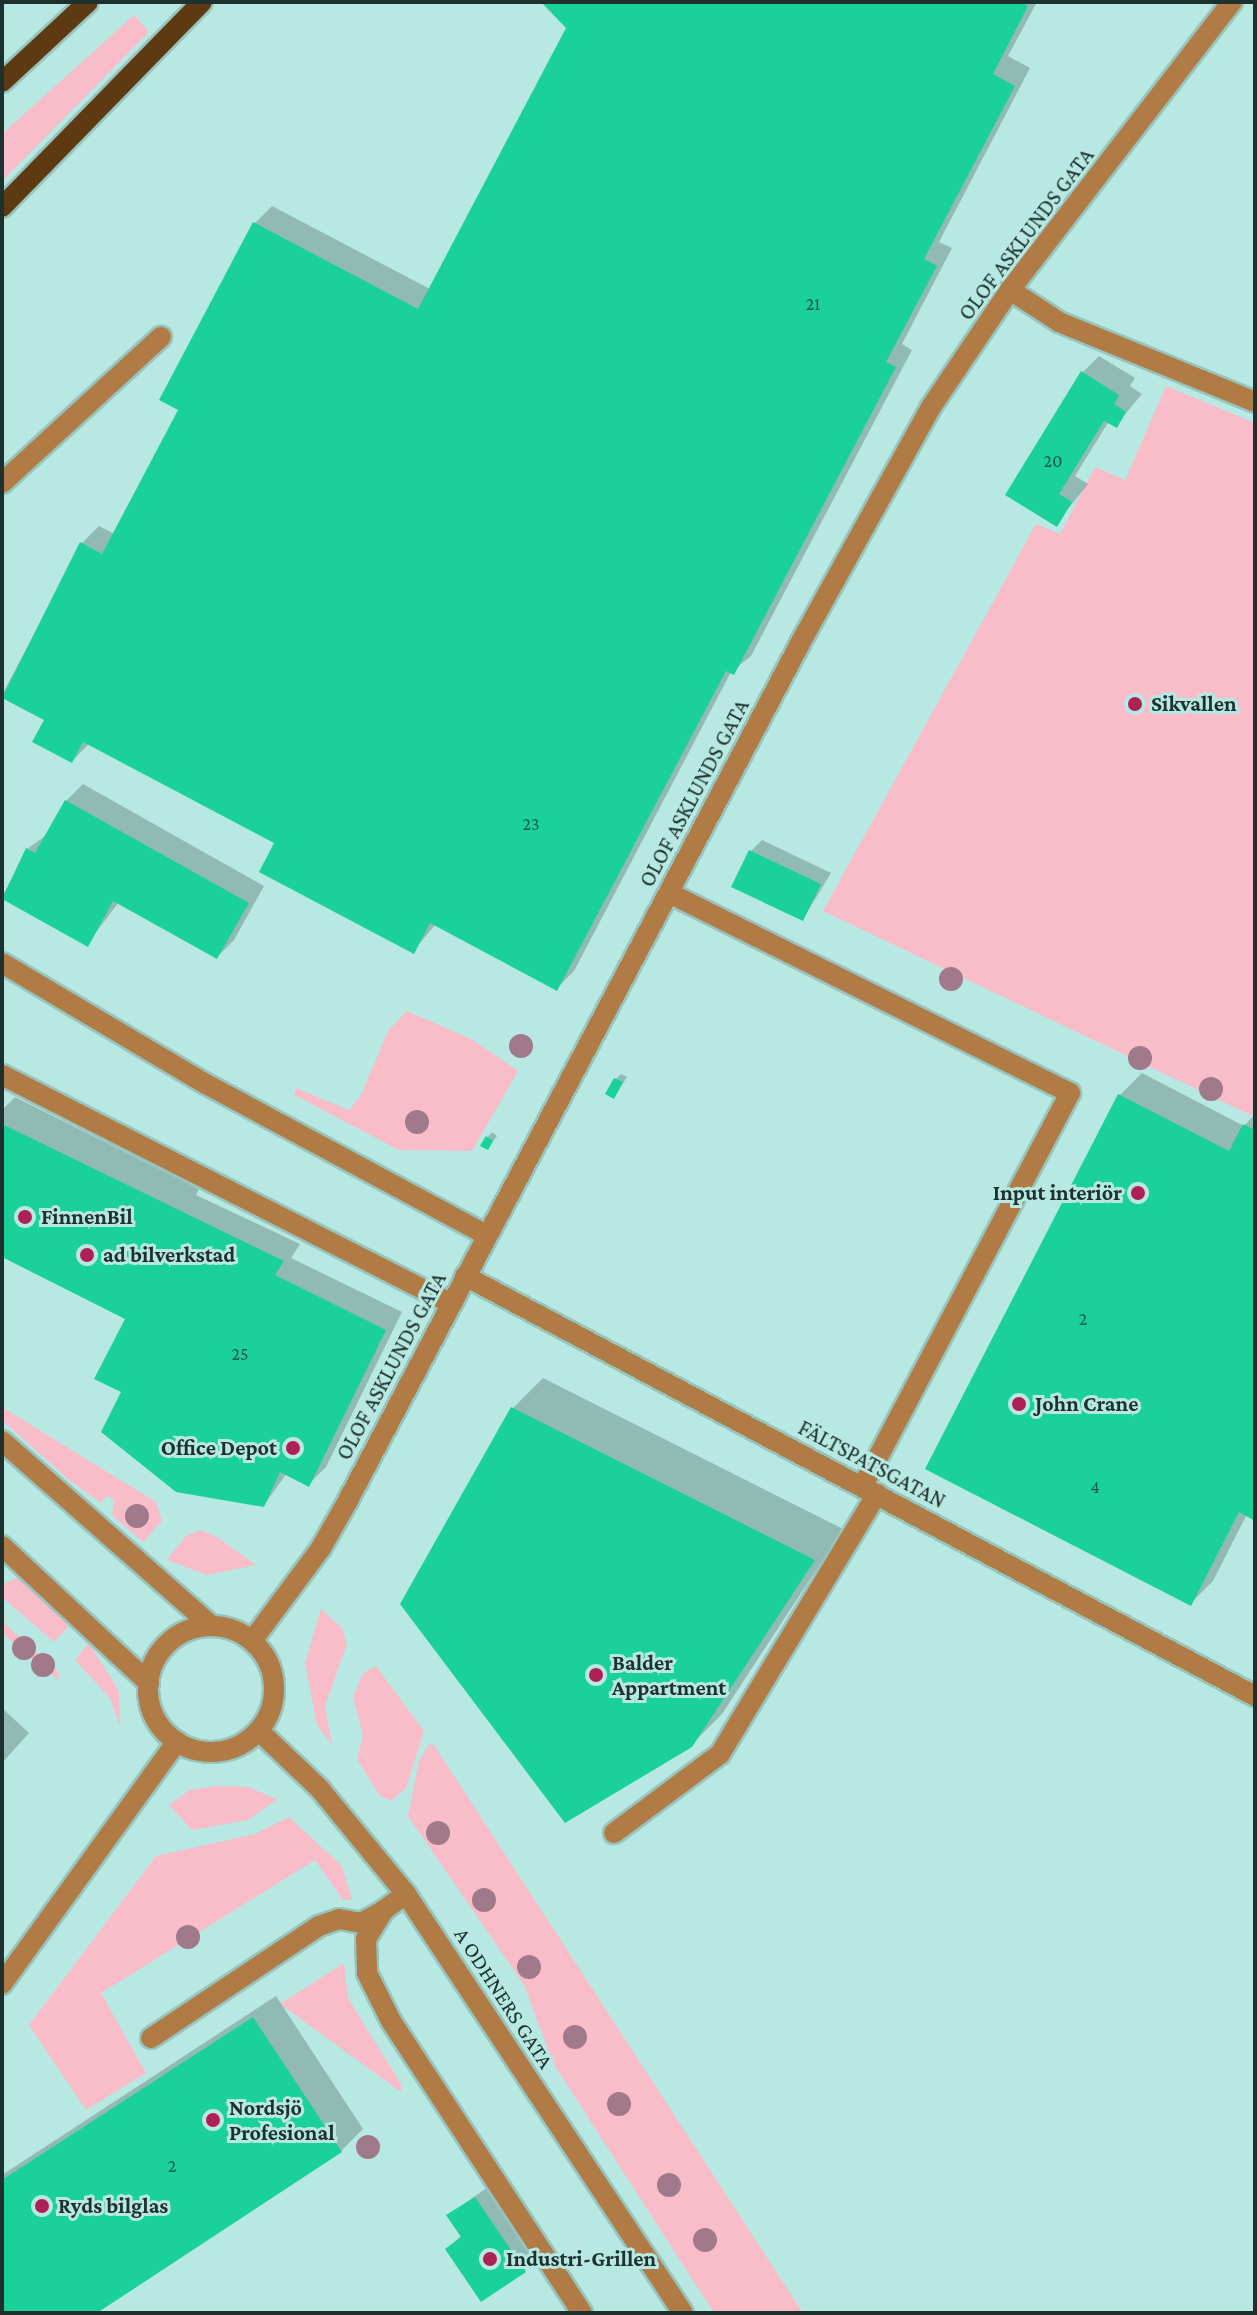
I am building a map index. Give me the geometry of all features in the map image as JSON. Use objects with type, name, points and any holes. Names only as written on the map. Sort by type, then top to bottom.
[{"type":"main road","points":[[2,82],[88,2]]},
{"type":"main road","points":[[2,207],[202,2]]},
{"type":"street","name":"OLOF ASKLUNDS GATA","points":[[252,1641],[321,1548],[931,407],[1010,290],[1232,2]]},
{"type":"street","points":[[1010,290],[1059,322],[1255,402]]},
{"type":"street","points":[[2,483],[161,337]]},
{"type":"street","points":[[614,1833],[720,1754],[870,1490],[1070,1093],[669,893]]},
{"type":"street","points":[[2,963],[206,1084],[487,1235]]},
{"type":"street","points":[[2,1075],[450,1303]]},
{"type":"street","name":"FÄLTSPATSGATAN","points":[[465,1276],[1254,1694]]},
{"type":"street","points":[[2,1441],[212,1626],[252,1641],[263,1653],[274,1685],[268,1717],[259,1731],[220,1751],[177,1741],[155,1716],[149,1683],[158,1657],[177,1636],[212,1626]]},
{"type":"street","points":[[2,1546],[149,1683]]},
{"type":"street","name":"A ODHNERS GATA","points":[[259,1731],[319,1788],[406,1894],[683,2313]]},
{"type":"street","points":[[2,1984],[177,1741]]},
{"type":"street","points":[[151,2038],[319,1926],[339,1919],[361,1923],[406,1894]]},
{"type":"street","points":[[384,1910],[366,1939],[367,1973],[391,2021],[582,2313]]},
{"type":"shaded area","points":[[134,15],[149,32],[2,181],[2,134]]},
{"type":"shaded area","name":"Sikvallen","points":[[1166,386],[1255,423],[1255,1117],[823,911],[1036,524],[1060,534],[1095,467],[1125,480]]},
{"type":"shaded area","points":[[407,1011],[471,1039],[518,1071],[472,1151],[399,1150],[294,1095],[296,1088],[349,1110],[361,1095],[388,1031]]},
{"type":"shaded area","points":[[2,1407],[156,1502],[162,1521],[143,1542],[112,1515],[114,1499],[106,1496],[101,1503],[69,1480],[2,1420]]},
{"type":"shaded area","points":[[200,1530],[217,1537],[256,1565],[207,1575],[167,1560],[186,1536]]},
{"type":"shaded area","points":[[20,1576],[72,1623],[54,1642],[2,1597],[4,1584]]},
{"type":"shaded area","points":[[321,1609],[342,1628],[347,1644],[325,1706],[332,1745],[317,1725],[305,1663]]},
{"type":"shaded area","points":[[2,1621],[59,1673],[58,1680],[2,1633]]},
{"type":"shaded area","points":[[89,1643],[119,1691],[120,1728],[110,1698],[75,1660]]},
{"type":"shaded area","points":[[376,1666],[424,1731],[406,1788],[391,1801],[379,1795],[357,1759],[363,1735],[353,1697],[363,1673]]},
{"type":"shaded area","points":[[429,1744],[434,1745],[803,2313],[714,2313],[553,2063],[524,1985],[408,1816],[419,1761]]},
{"type":"shaded area","points":[[215,1786],[248,1787],[277,1799],[248,1820],[192,1830],[169,1805],[190,1790]]},
{"type":"shaded area","points":[[289,1817],[342,1866],[352,1900],[343,1900],[315,1860],[101,1993],[146,2073],[86,2110],[29,2025],[156,1856],[255,1834]]},
{"type":"shaded area","points":[[344,1963],[348,1998],[401,2084],[401,2092],[280,2004]]},
{"type":"building","points":[[541,2],[1020,2],[1028,6],[993,74],[1015,86],[924,259],[937,266],[886,362],[896,367],[734,675],[726,671],[557,991],[430,923],[414,954],[259,872],[274,843],[83,742],[72,763],[32,742],[44,720],[2,698],[80,542],[102,554],[178,410],[159,400],[253,222],[418,309],[566,28]]},
{"type":"building","points":[[1081,371],[1119,395],[1114,404],[1126,412],[1117,428],[1104,421],[1059,494],[1072,502],[1057,527],[1005,495]]},
{"type":"building","points":[[65,800],[249,903],[217,959],[113,901],[88,947],[2,899],[26,848],[35,853]]},
{"type":"building","points":[[749,850],[821,884],[803,921],[731,887]]},
{"type":"building","points":[[614,1078],[623,1082],[614,1099],[605,1094]]},
{"type":"building","points":[[1118,1094],[1229,1151],[1243,1124],[1255,1130],[1255,1521],[1239,1512],[1191,1606],[925,1469]]},
{"type":"building","points":[[2,1124],[284,1261],[275,1275],[386,1330],[309,1487],[280,1472],[264,1507],[176,1492],[101,1432],[121,1392],[94,1379],[125,1319],[2,1257]]},
{"type":"building","points":[[486,1136],[493,1141],[488,1150],[480,1146]]},
{"type":"building","name":"Balder Appartment","points":[[511,1407],[815,1560],[692,1747],[565,1823],[400,1604]]},
{"type":"building","points":[[253,2017],[342,2152],[97,2313],[2,2313],[2,2180]]},
{"type":"building","points":[[475,2197],[526,2272],[481,2302],[445,2249],[461,2237],[446,2215]]},
{"type":"place","name":"Sikvallen","points":[[1135,704]]},
{"type":"place","name":"Input interiör","points":[[1138,1193]]},
{"type":"place","name":"FinnenBil","points":[[25,1217]]},
{"type":"place","name":"ad bilverkstad","points":[[87,1255]]},
{"type":"place","name":"John Crane","points":[[1019,1404]]},
{"type":"place","name":"Office Depot","points":[[293,1448]]},
{"type":"place","name":"Balder Appartment","points":[[596,1675]]},
{"type":"place","name":"Nordsjö Profesional","points":[[213,2120]]},
{"type":"place","name":"Ryds bilglas","points":[[42,2206]]},
{"type":"place","name":"Industri-Grillen","points":[[490,2259]]}]
